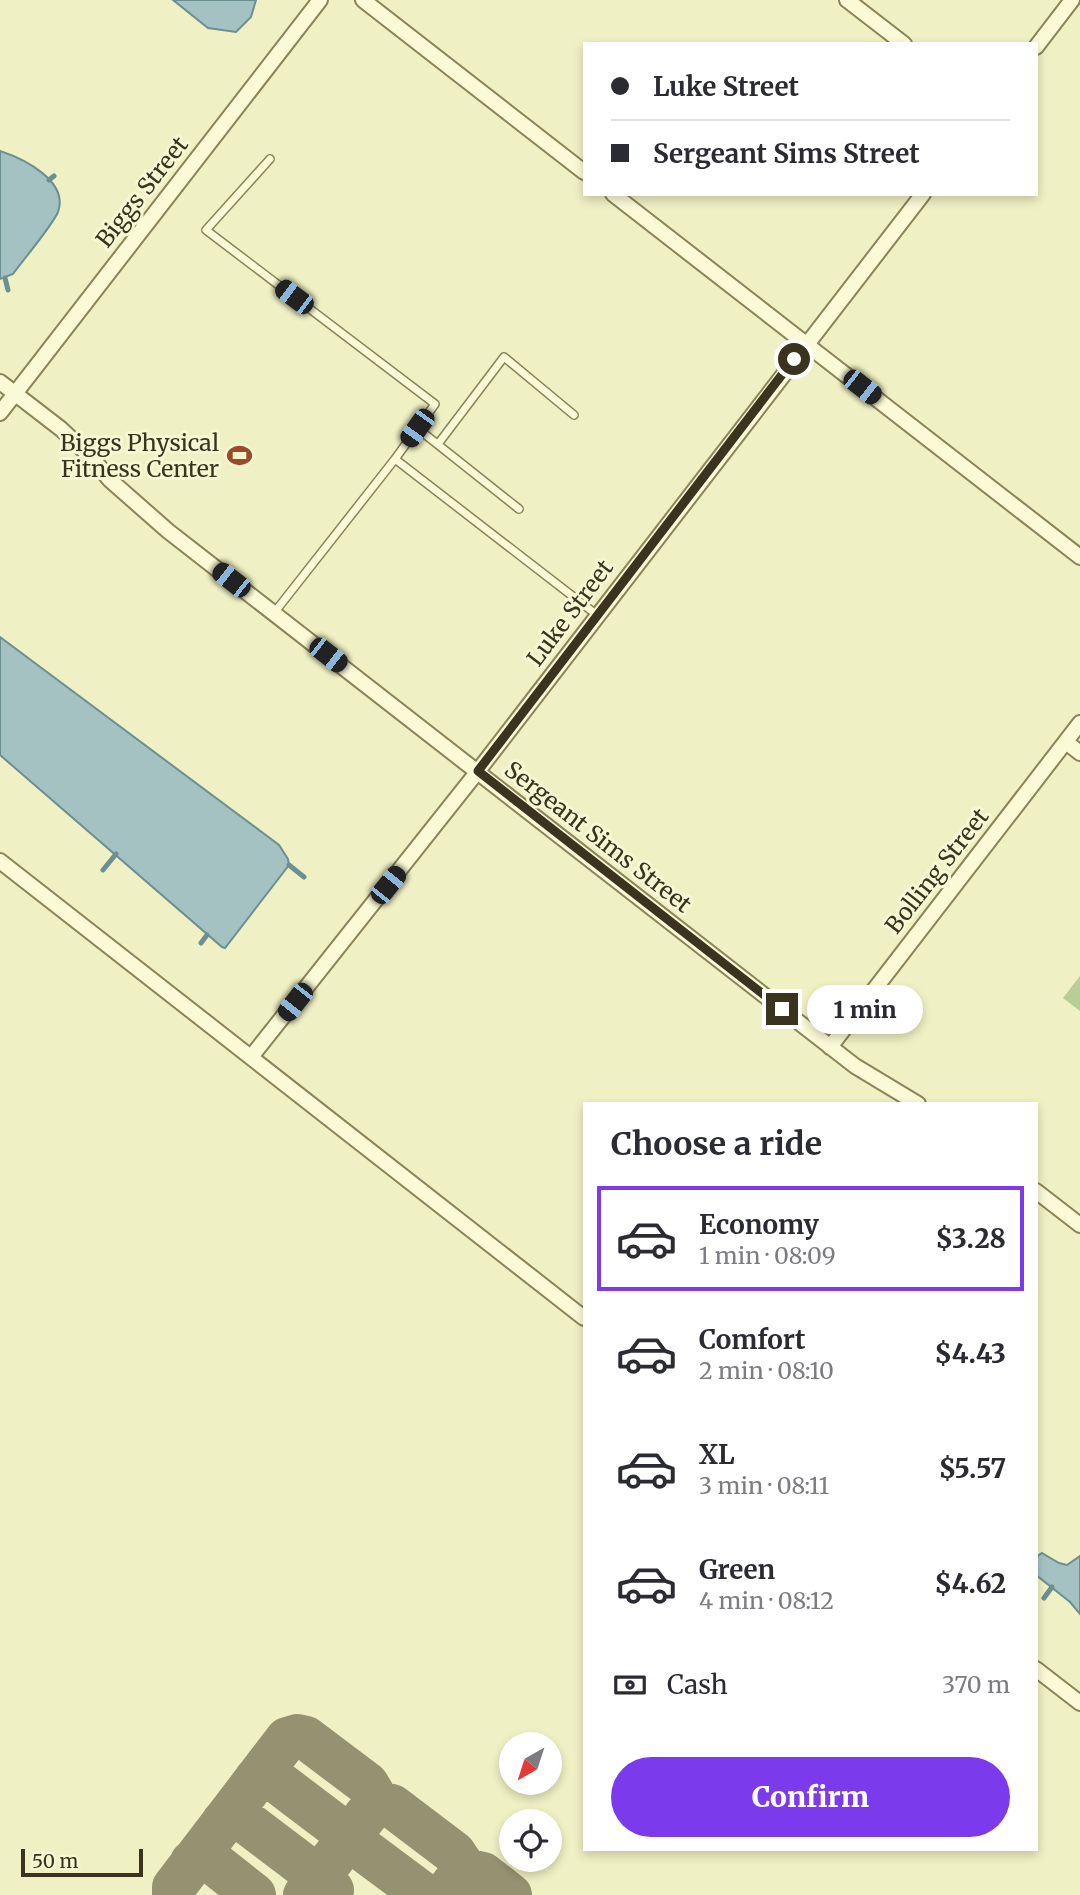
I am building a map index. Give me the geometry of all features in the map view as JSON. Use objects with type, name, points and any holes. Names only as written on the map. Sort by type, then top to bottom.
[{"type":"street","name":"Biggs Street","points":[[0,413],[320,0]]},
{"type":"street","points":[[363,0],[583,171]]},
{"type":"street","points":[[848,0],[901,42]]},
{"type":"street","points":[[1038,44],[1072,0]]},
{"type":"street","points":[[616,196],[1080,557]]},
{"type":"street","name":"Luke Street","points":[[251,1057],[478,771],[921,196]]},
{"type":"street","name":"Sergeant Sims Street","points":[[0,382],[61,429],[138,506],[830,1047],[855,1066],[915,1102]]},
{"type":"street","name":"Bolling Street","points":[[830,1047],[1080,723]]},
{"type":"street","points":[[1066,741],[1080,753]]},
{"type":"street","points":[[0,861],[583,1317]]},
{"type":"street","points":[[1038,1193],[1080,1225]]},
{"type":"street","points":[[1038,1670],[1078,1698]]},
{"type":"lane","points":[[270,159],[206,230],[435,404],[274,613]]},
{"type":"lane","points":[[438,444],[503,357],[575,415]]},
{"type":"lane","points":[[417,428],[519,509]]},
{"type":"lane","points":[[395,459],[597,615]]},
{"type":"green space","points":[[1080,976],[1080,1011],[1063,998]]},
{"type":"water","points":[[173,0],[256,0],[251,17],[236,32],[208,28]]},
{"type":"water","points":[[0,151],[42,173],[51,181],[60,201],[55,218],[37,243],[13,274],[0,279]]},
{"type":"water","points":[[0,637],[279,845],[289,865],[225,948],[0,755]]},
{"type":"water","points":[[1042,1553],[1067,1565],[1080,1556],[1080,1614],[1070,1602],[1038,1577],[1038,1556]]},
{"type":"waterway","points":[[49,180],[54,176]]},
{"type":"waterway","points":[[5,278],[8,290]]},
{"type":"waterway","points":[[103,870],[116,854]]},
{"type":"waterway","points":[[289,865],[304,877]]},
{"type":"waterway","points":[[201,943],[207,935]]},
{"type":"waterway","points":[[1044,1598],[1052,1587]]},
{"type":"taxiway","points":[[174,1895],[174,1887],[287,1739],[297,1736],[306,1738],[367,1784],[373,1794],[373,1806],[305,1895]]},
{"type":"taxiway","points":[[256,1779],[275,1780],[337,1827],[343,1836],[342,1848],[353,1845],[361,1848],[424,1895]]},
{"type":"taxiway","points":[[373,1806],[392,1806],[454,1853],[460,1862],[459,1876]]},
{"type":"taxiway","points":[[224,1821],[234,1817],[242,1819],[304,1866],[310,1876],[310,1889],[321,1886],[332,1890]]},
{"type":"taxiway","points":[[192,1862],[202,1859],[211,1861],[254,1895]]},
{"type":"taxiway","points":[[445,1895],[459,1876],[469,1871],[483,1874],[510,1895]]},
{"type":"place","name":"Biggs Physical Fitness Center","points":[[239,456]]},
{"type":"route","points":[[782,1009],[478,771],[794,359]]}]
